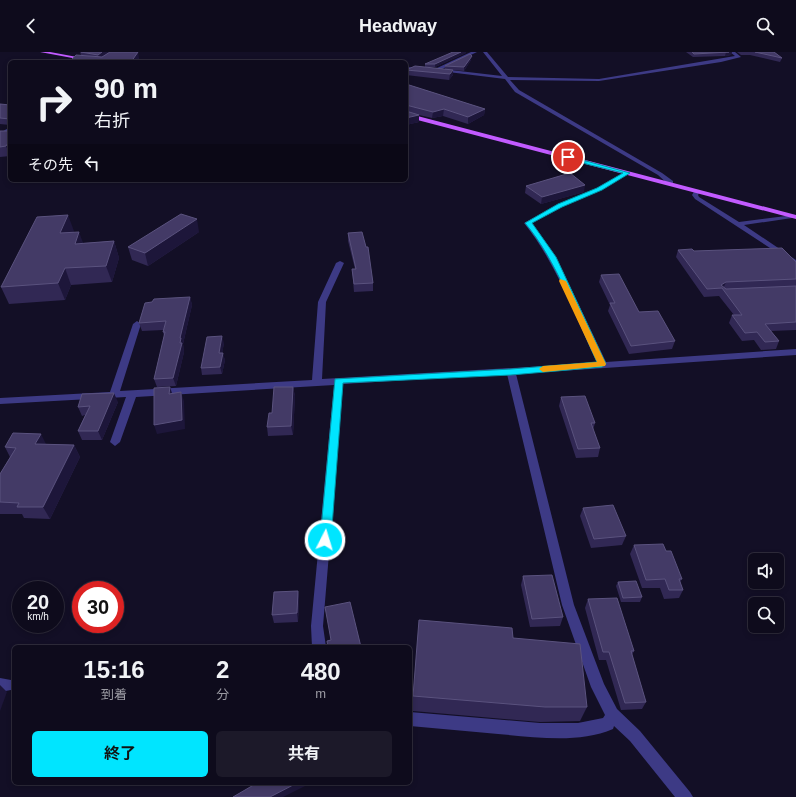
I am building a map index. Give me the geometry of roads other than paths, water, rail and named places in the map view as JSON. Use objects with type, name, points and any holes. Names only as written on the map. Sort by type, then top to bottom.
[{"type":"main road","points":[[42,52],[95,60]]},
{"type":"main road","points":[[408,117],[794,216]]},
{"type":"street","points":[[436,69],[475,52]]},
{"type":"street","points":[[485,52],[517,91],[666,178],[670,184]]},
{"type":"street","points":[[408,68],[436,69],[507,78],[599,80],[739,57],[732,52]]},
{"type":"street","points":[[602,364],[552,257],[534,229],[528,223],[560,206],[595,191],[628,173]]},
{"type":"street","points":[[697,191],[695,195],[697,198],[796,263]]},
{"type":"street","points":[[738,224],[794,216]]},
{"type":"street","points":[[762,252],[777,251]]},
{"type":"street","points":[[317,382],[322,302],[340,263]]},
{"type":"street","points":[[114,394],[137,324]]},
{"type":"street","points":[[0,401],[511,372],[602,364],[796,352]]},
{"type":"street","points":[[511,372],[568,605],[598,687],[612,714],[635,736],[685,797]]},
{"type":"street","points":[[319,645],[317,626],[338,381]]},
{"type":"street","points":[[115,442],[132,394]]},
{"type":"street","points":[[412,719],[540,730],[578,730],[608,724],[612,714]]}]
